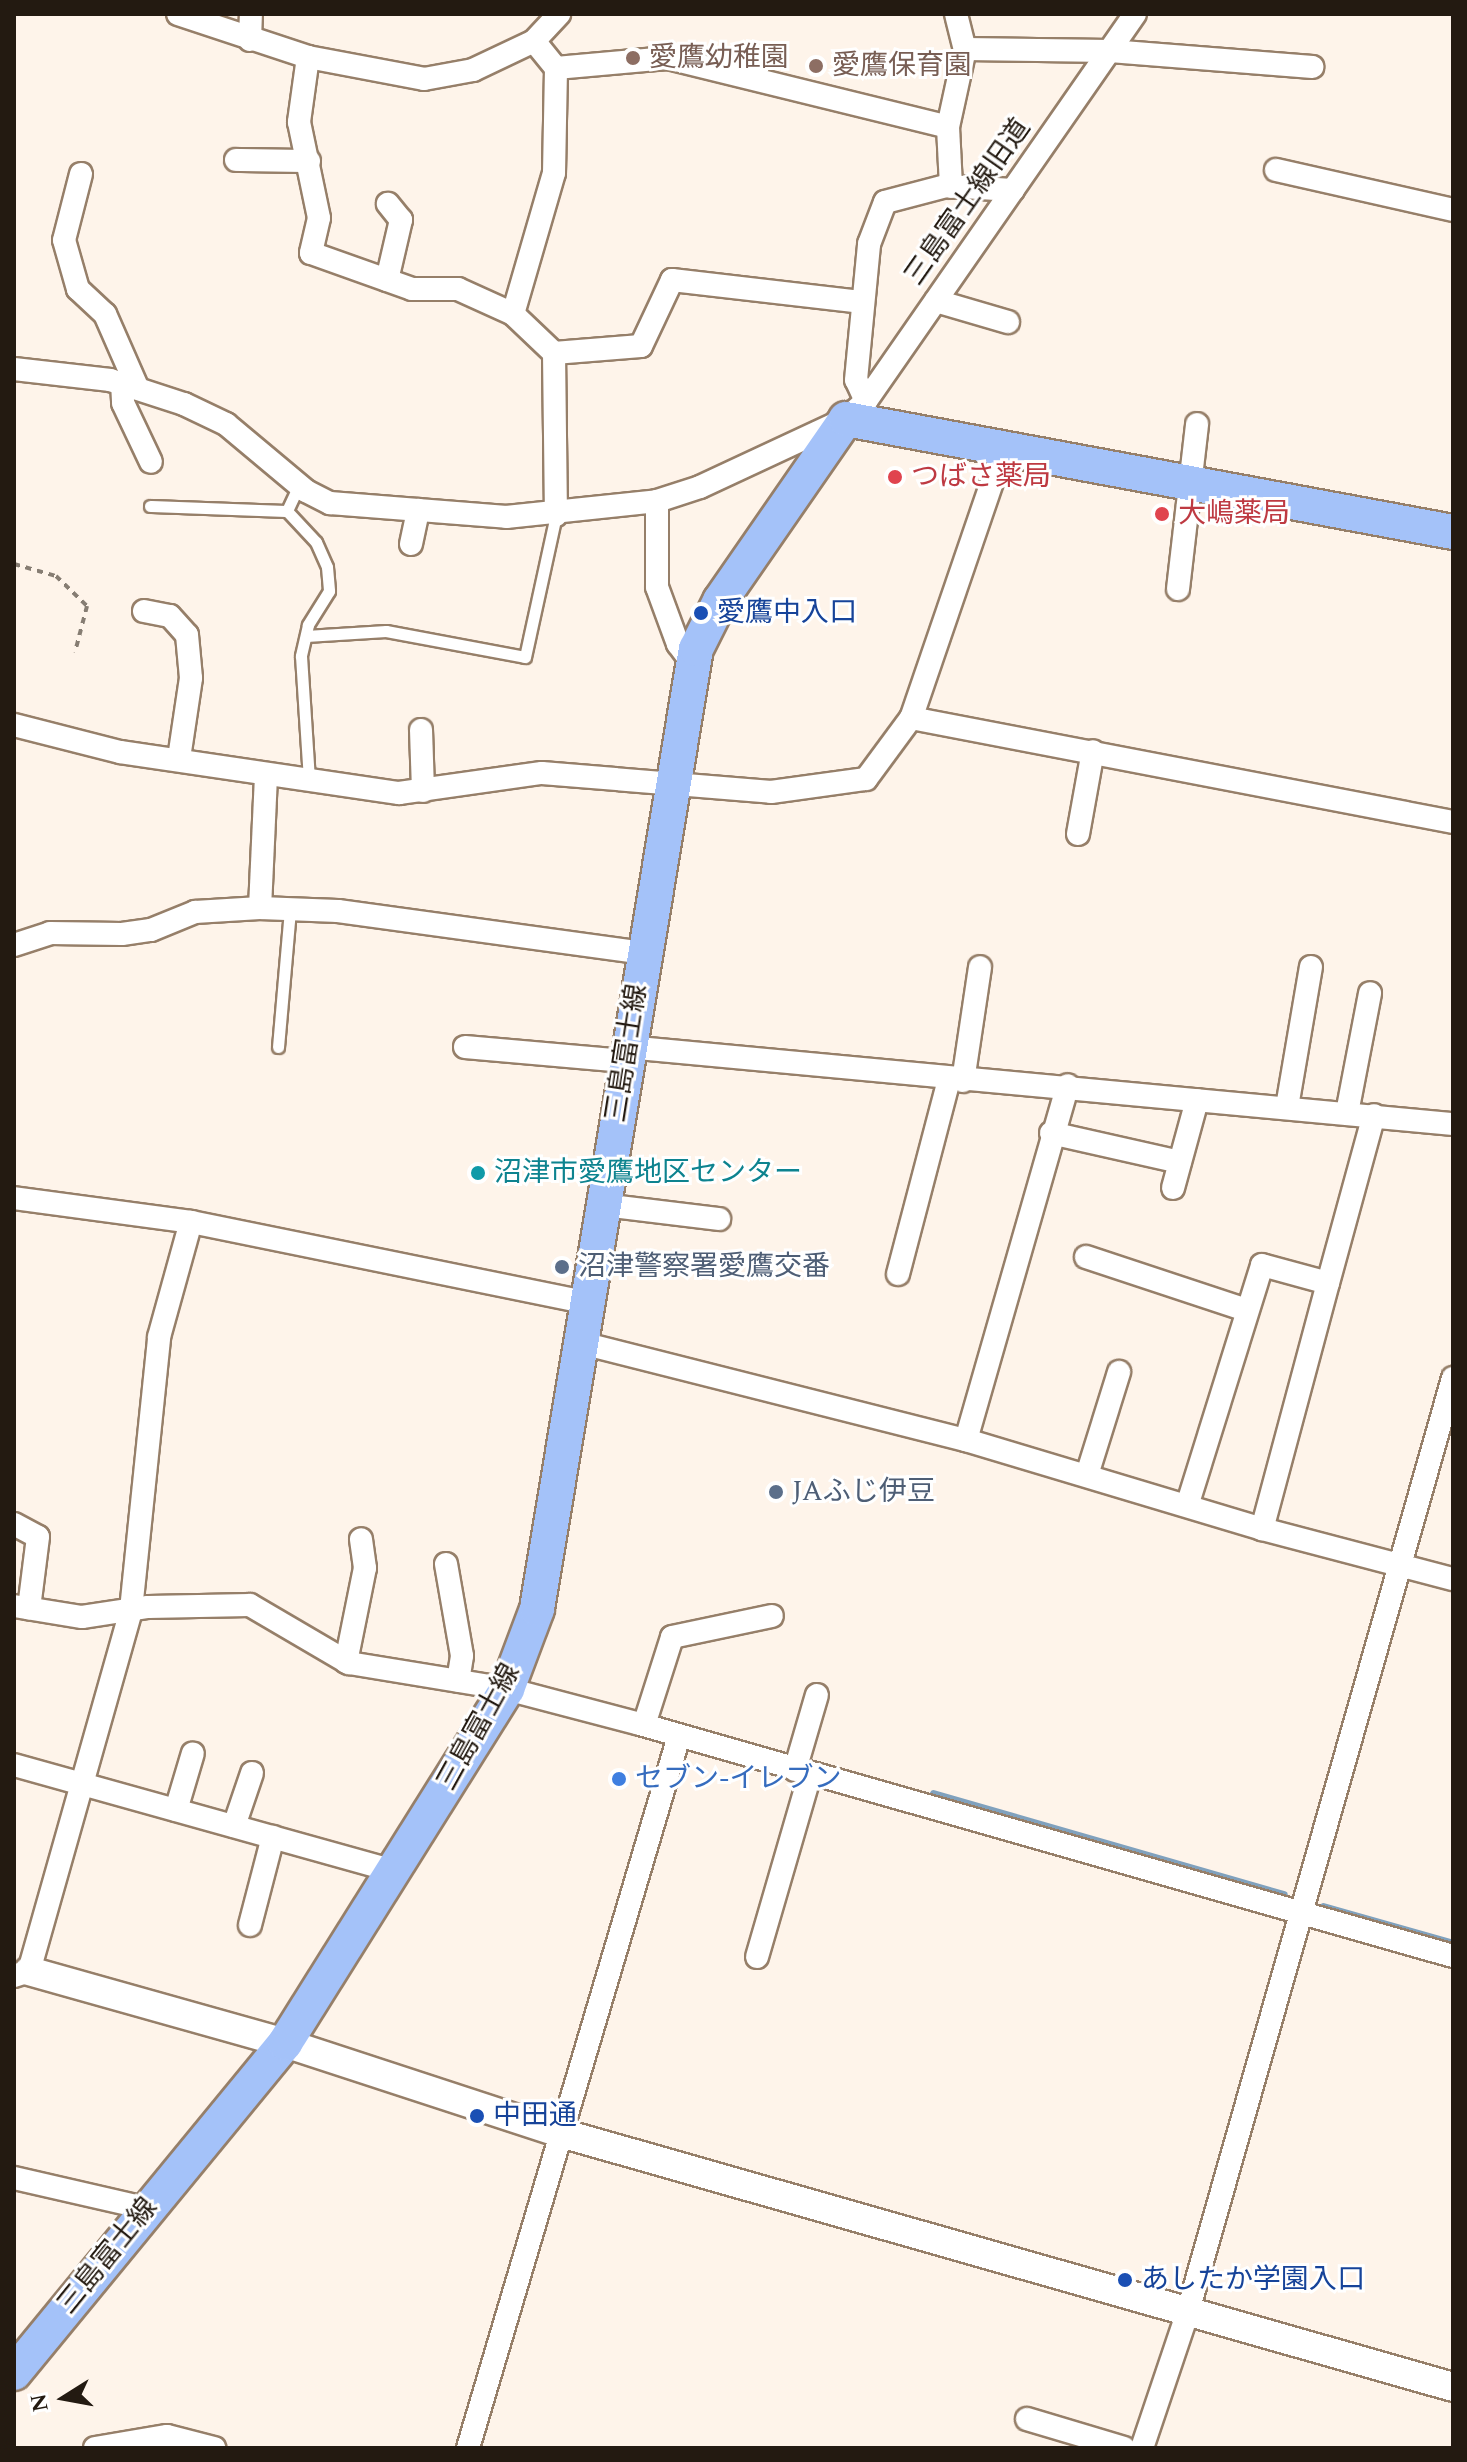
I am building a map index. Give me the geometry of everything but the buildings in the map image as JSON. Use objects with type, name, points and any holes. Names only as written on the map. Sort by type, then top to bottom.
[{"type":"main road","points":[[856,410],[1003,450],[1453,532]]},
{"type":"main road","name":"三島富士線","points":[[14,2373],[145,2208],[285,2043],[507,1689],[537,1609],[589,1303],[626,1054],[696,649],[720,601],[856,410]]},
{"type":"street","points":[[178,14],[308,57],[424,79],[473,70],[534,41],[559,14]]},
{"type":"street","points":[[250,40],[251,14]]},
{"type":"street","points":[[951,187],[948,127],[965,49],[956,14]]},
{"type":"street","name":"三島富士線旧道","points":[[856,410],[936,301],[1135,14]]},
{"type":"street","points":[[513,314],[554,173],[556,68],[534,41]]},
{"type":"street","points":[[965,49],[1110,51],[1312,67]]},
{"type":"street","points":[[308,57],[299,122],[319,218],[311,253],[412,289],[458,289],[513,314],[554,353],[556,515]]},
{"type":"street","points":[[556,68],[668,58],[948,127]]},
{"type":"street","points":[[236,160],[309,161]]},
{"type":"street","points":[[1276,170],[1453,210]]},
{"type":"street","points":[[81,174],[64,240],[78,289],[105,314],[130,384],[123,403],[151,462]]},
{"type":"street","points":[[14,369],[130,384],[226,424],[299,485],[330,503],[506,517],[556,515],[657,501],[700,487],[856,410],[869,244],[885,202],[951,187],[1013,190]]},
{"type":"street","points":[[387,280],[401,220],[388,204]]},
{"type":"street","points":[[554,353],[641,346],[672,280],[863,302]]},
{"type":"street","points":[[936,301],[1008,322]]},
{"type":"street","points":[[1178,589],[1197,424]]},
{"type":"street","points":[[14,725],[120,752],[179,758],[399,793],[542,773],[771,792],[866,779],[911,718],[1003,450]]},
{"type":"street","points":[[657,501],[657,587],[678,644],[694,665]]},
{"type":"street","points":[[411,544],[418,510]]},
{"type":"street","points":[[144,611],[170,616],[187,635],[191,678],[179,758]]},
{"type":"street","points":[[911,718],[1453,822]]},
{"type":"street","points":[[421,730],[423,791]]},
{"type":"street","points":[[1078,834],[1093,751]]},
{"type":"street","points":[[260,908],[266,774]]},
{"type":"street","points":[[14,945],[50,933],[122,934],[151,930],[195,912],[260,908],[290,909],[643,953]]},
{"type":"street","points":[[898,1274],[956,1080],[980,967]]},
{"type":"street","points":[[1287,1107],[1311,967]]},
{"type":"street","points":[[1347,1113],[1370,993]]},
{"type":"street","points":[[465,1047],[626,1054],[956,1080],[1068,1085],[1453,1124]]},
{"type":"street","points":[[966,1440],[1051,1133],[1068,1085]]},
{"type":"street","points":[[1173,1188],[1197,1100]]},
{"type":"street","points":[[1262,1529],[1374,1115]]},
{"type":"street","points":[[1051,1133],[1180,1162]]},
{"type":"street","points":[[14,1198],[191,1222],[589,1303]]},
{"type":"street","points":[[603,1205],[719,1219]]},
{"type":"street","points":[[191,1222],[159,1337],[131,1610],[82,1784],[21,1974],[285,2043],[561,2133],[1453,2387]]},
{"type":"street","points":[[1086,1257],[1246,1310]]},
{"type":"street","points":[[1188,1503],[1262,1265],[1328,1283]]},
{"type":"street","points":[[582,1343],[966,1440],[1188,1503],[1262,1529],[1453,1579]]},
{"type":"street","points":[[1087,1475],[1119,1372]]},
{"type":"street","points":[[1142,2448],[1188,2311],[1453,1378]]},
{"type":"street","points":[[14,1524],[38,1537],[21,1607],[82,1617],[131,1610],[250,1605],[346,1662],[507,1689],[644,1725],[1453,1956]]},
{"type":"street","points":[[346,1662],[365,1568],[361,1539]]},
{"type":"street","points":[[446,1564],[462,1656],[458,1681]]},
{"type":"street","points":[[644,1725],[672,1637],[772,1616]]},
{"type":"street","points":[[757,1957],[802,1772],[817,1695]]},
{"type":"street","points":[[468,2448],[679,1736]]},
{"type":"street","points":[[176,1810],[193,1753]]},
{"type":"street","points":[[14,1765],[393,1871]]},
{"type":"street","points":[[234,1826],[252,1773]]},
{"type":"street","points":[[250,1925],[273,1837]]},
{"type":"street","points":[[14,2178],[145,2208]]},
{"type":"street","points":[[1027,2419],[1124,2448]]},
{"type":"street","points":[[95,2448],[153,2443],[177,2437],[214,2448]]},
{"type":"lane","points":[[287,511],[299,485]]},
{"type":"lane","points":[[150,506],[287,511],[316,542],[327,567],[329,591],[306,636],[301,656],[309,781]]},
{"type":"lane","points":[[306,636],[386,631],[525,657],[556,515]]},
{"type":"lane","points":[[278,1047],[290,909]]},
{"type":"path","points":[[14,564],[56,576],[87,606],[75,652]]},
{"type":"waterway","points":[[933,1793],[1284,1894]]},
{"type":"waterway","points":[[1323,1906],[1453,1943]]},
{"type":"place","name":"愛鷹幼稚園","points":[[633,58]]},
{"type":"place","name":"愛鷹保育園","points":[[816,66]]},
{"type":"place","name":"つばさ薬局","points":[[895,477]]},
{"type":"place","name":"大嶋薬局","points":[[1162,514]]},
{"type":"place","name":"愛鷹中入口","points":[[701,613]]},
{"type":"place","name":"沼津市愛鷹地区センター","points":[[478,1173]]},
{"type":"place","name":"沼津警察署愛鷹交番","points":[[562,1267]]},
{"type":"place","name":"JAふじ伊豆","points":[[776,1492]]},
{"type":"place","name":"セブン-イレブン","points":[[619,1779]]},
{"type":"place","name":"中田通","points":[[477,2116]]},
{"type":"place","name":"あしたか学園入口","points":[[1125,2280]]}]
